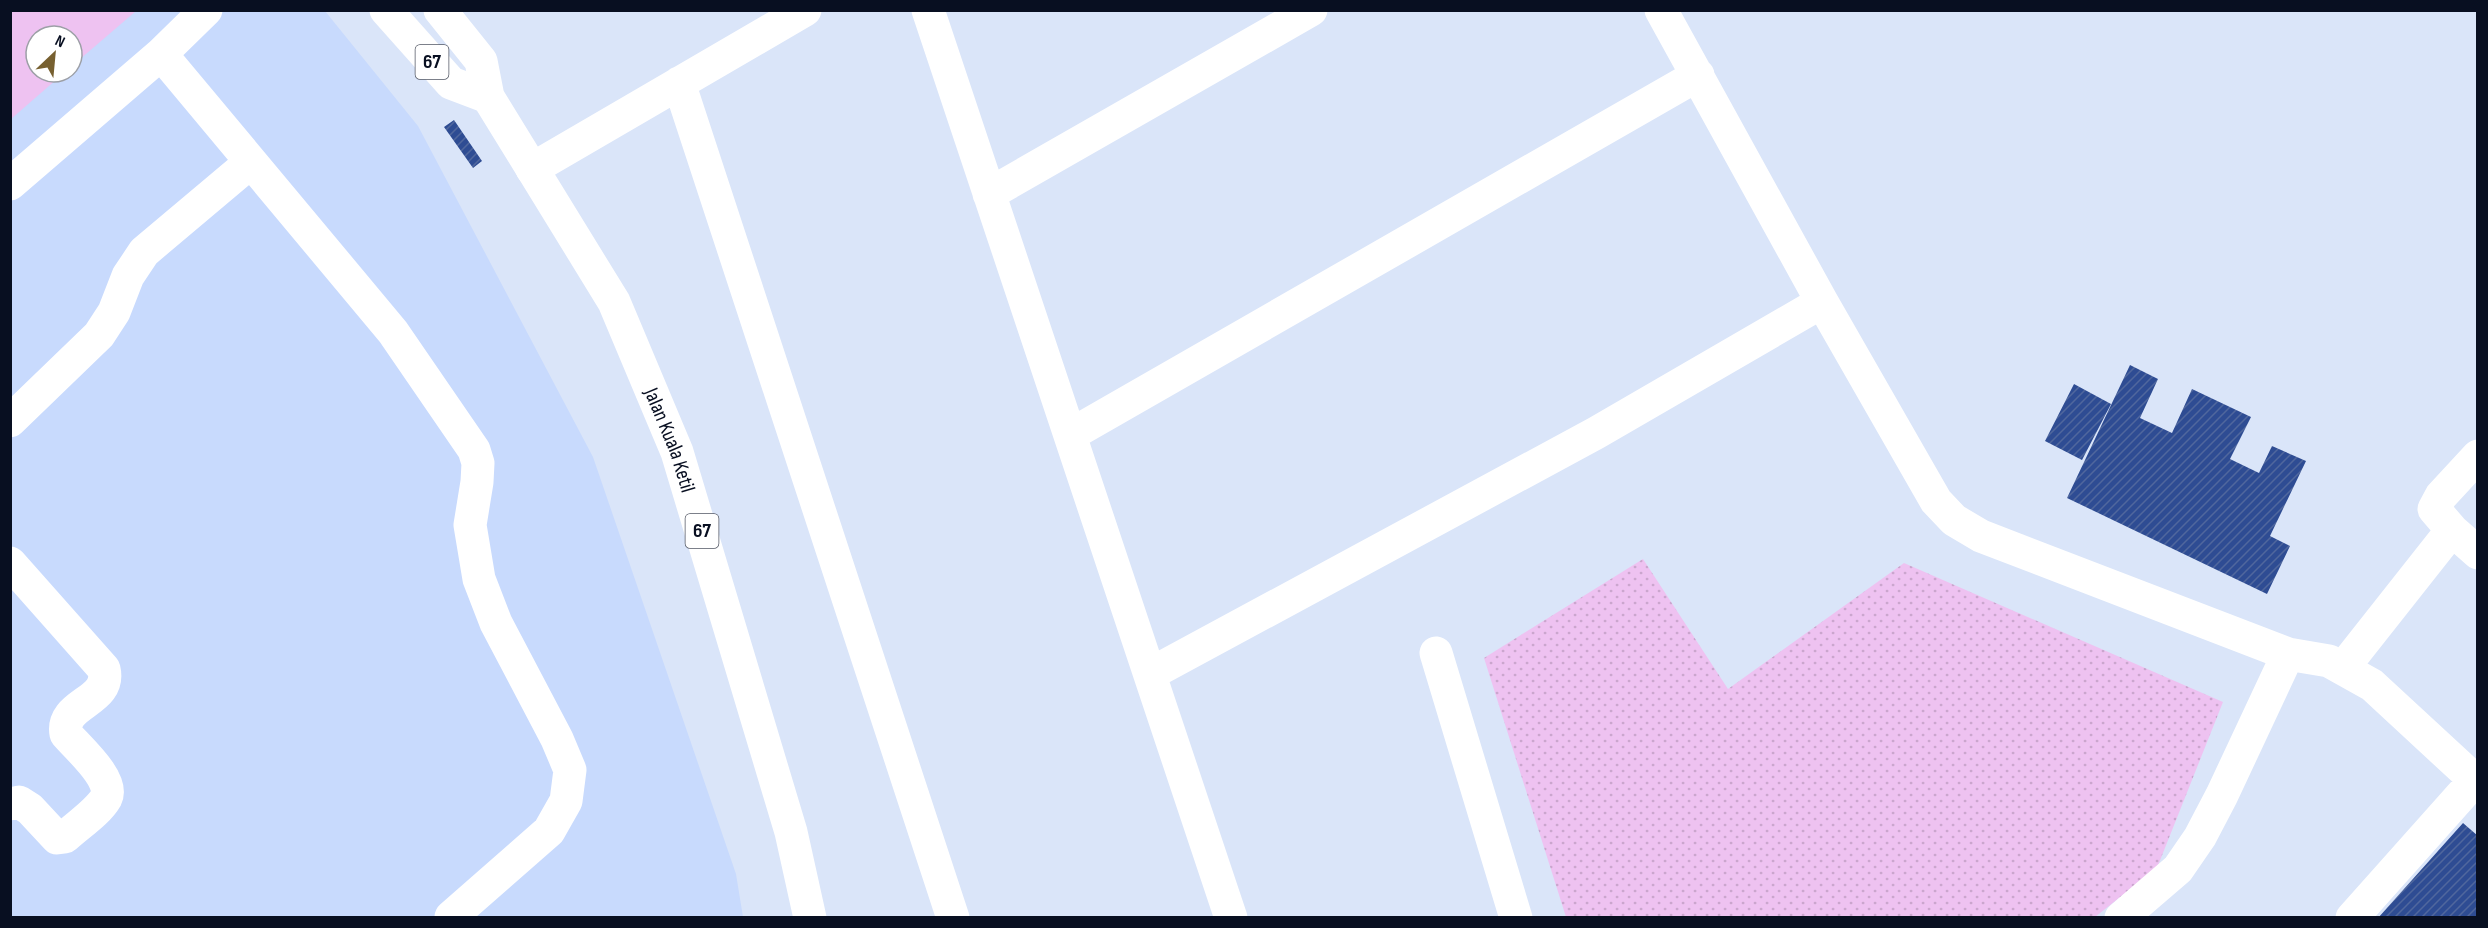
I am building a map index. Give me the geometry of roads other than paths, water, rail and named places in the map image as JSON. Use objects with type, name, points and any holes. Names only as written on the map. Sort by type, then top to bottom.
[{"type":"street","points":[[10,184],[161,54],[206,10]]},
{"type":"street","name":"67","points":[[386,10],[451,83],[488,97]]},
{"type":"street","name":"Jalan Kuala Ketil","points":[[440,10],[481,61],[488,97],[614,302],[677,452],[735,636],[791,832],[810,918]]},
{"type":"street","points":[[532,169],[805,10]]},
{"type":"street","points":[[928,10],[1231,918]]},
{"type":"street","points":[[989,194],[1311,10]]},
{"type":"street","points":[[1661,10],[1822,302],[1936,501],[1954,520],[1981,536],[2288,654],[2330,661],[2372,686],[2476,782],[2352,918]]},
{"type":"street","points":[[161,54],[393,332],[474,450],[478,462],[477,482],[470,525],[479,579],[496,623],[557,739],[570,770],[566,801],[549,831],[451,918]]},
{"type":"street","points":[[1070,435],[1698,75]]},
{"type":"street","points":[[679,83],[953,918]]},
{"type":"street","points":[[10,421],[99,335],[114,312],[128,276],[144,252],[251,162]]},
{"type":"street","points":[[1150,674],[1596,433],[1822,302]]},
{"type":"street","points":[[2478,456],[2441,496],[2434,509],[2452,530],[2478,553]]},
{"type":"street","points":[[2343,668],[2452,530]]},
{"type":"street","points":[[10,563],[104,669],[106,678],[102,690],[67,716],[64,726],[66,734],[106,779],[108,791],[105,800],[65,837],[57,838],[30,809],[19,802],[10,804]]},
{"type":"street","points":[[1436,653],[1516,918]]},
{"type":"street","points":[[2121,918],[2178,869],[2200,837],[2288,654]]}]
